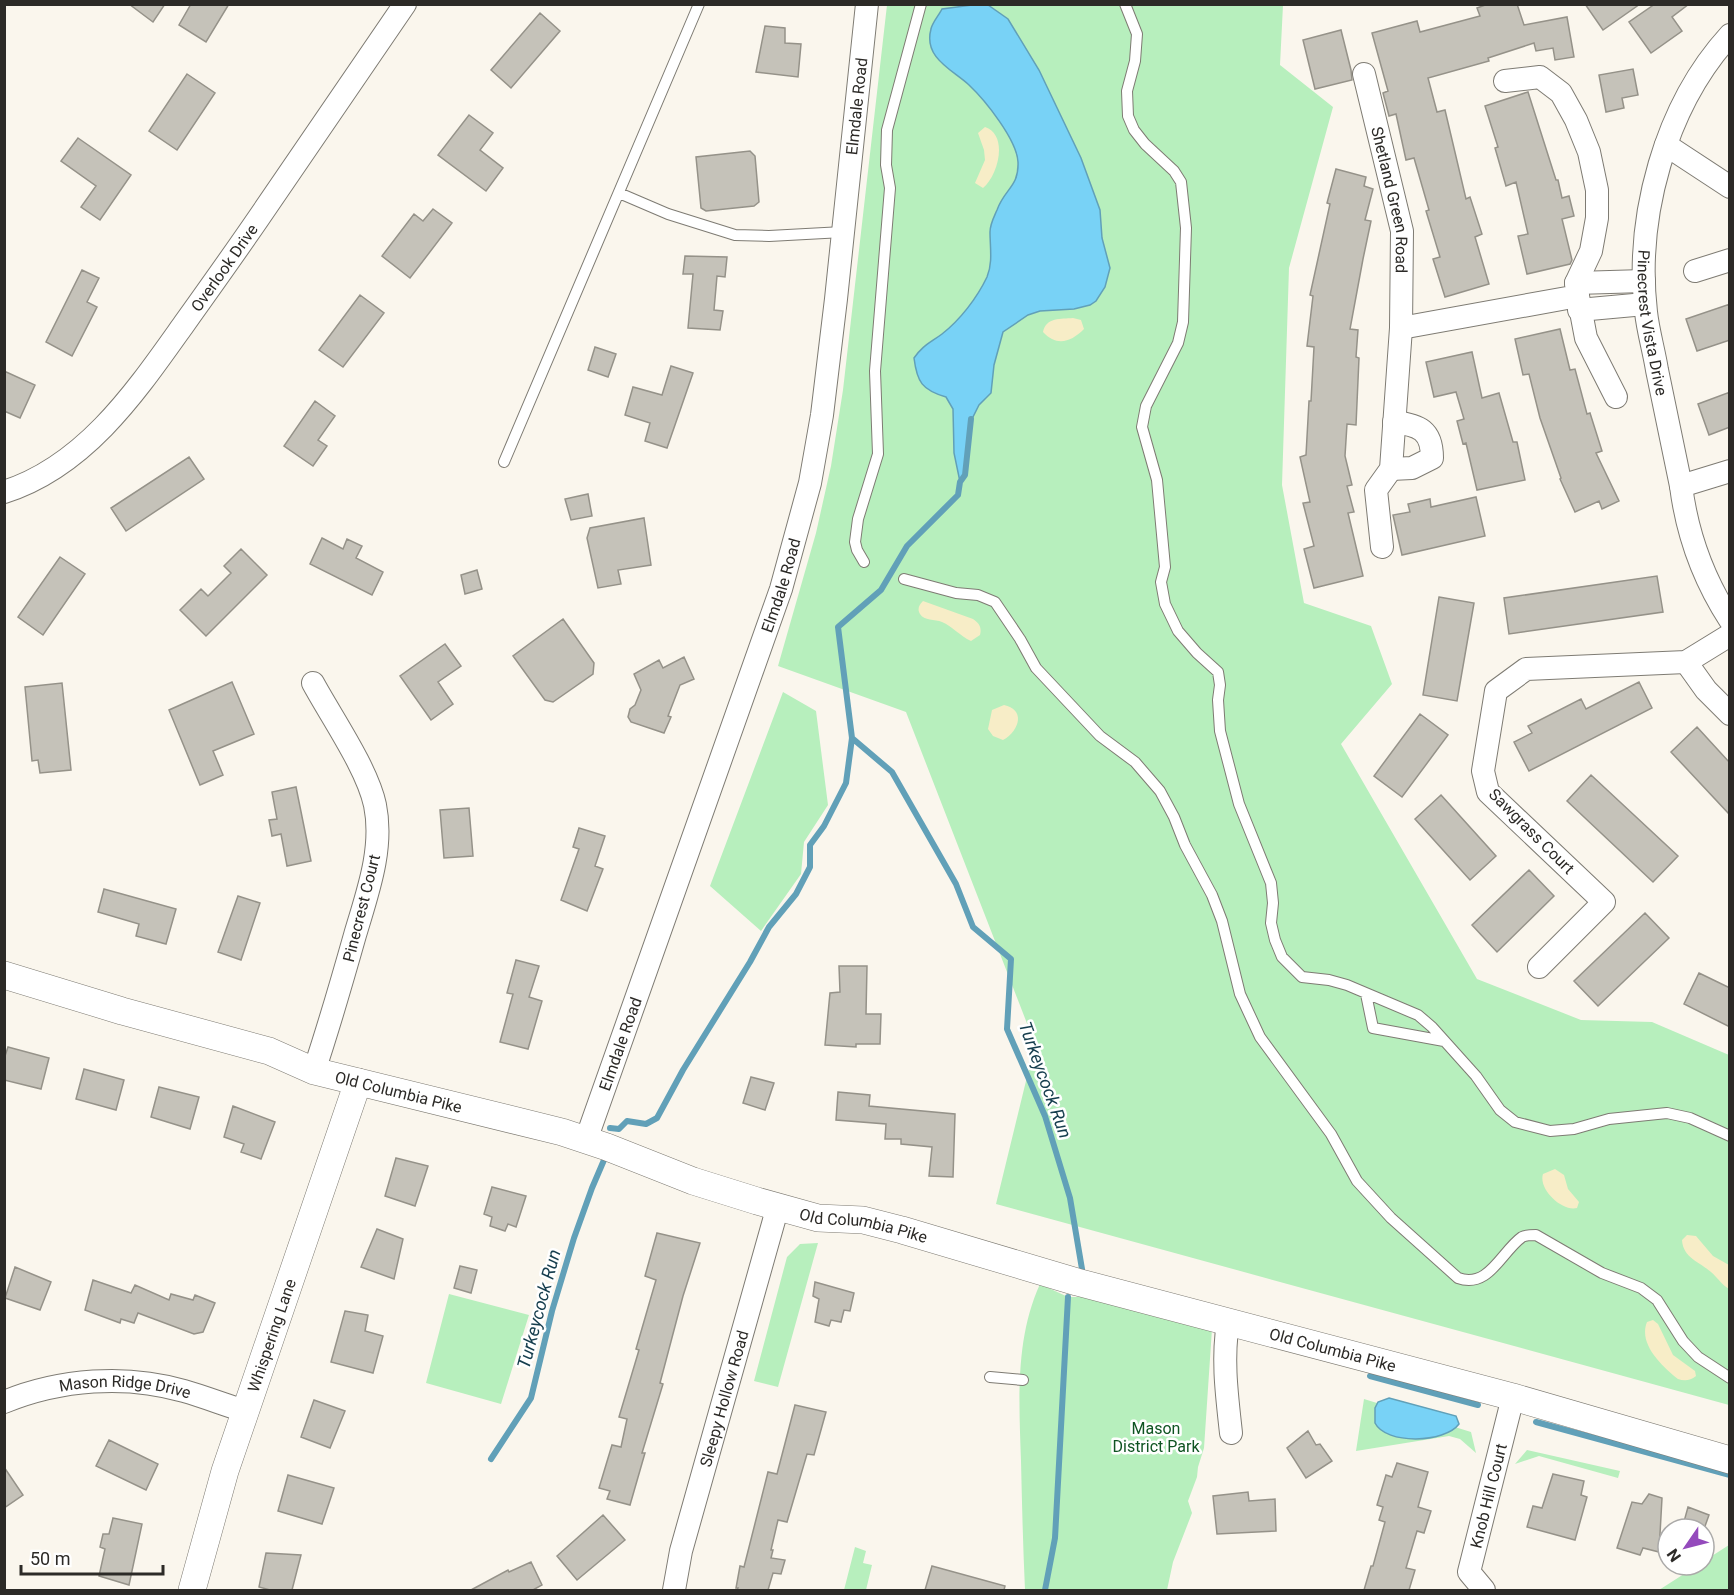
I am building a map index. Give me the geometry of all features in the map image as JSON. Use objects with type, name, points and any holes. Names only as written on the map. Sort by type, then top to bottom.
[{"type":"street","name":"Overlook Drive","points":[[4,492],[21,487],[75,453],[107,424],[144,380],[247,235],[405,4]]},
{"type":"street","name":"Elmdale Road","points":[[586,1140],[646,966],[718,770],[792,553],[810,483],[822,415],[867,4]]},
{"type":"street","name":"Pinecrest Vista Drive","points":[[1730,35],[1700,74],[1676,119],[1666,145],[1651,196],[1646,231],[1644,281],[1646,304],[1684,511],[1708,581],[1730,620]]},
{"type":"street","name":"Shetland Green Road","points":[[1364,74],[1402,231],[1401,328],[1391,469],[1376,490],[1382,547]]},
{"type":"street","points":[[1505,81],[1540,77],[1561,93],[1576,120],[1588,152],[1597,190],[1597,218],[1591,251],[1578,296],[1586,338],[1616,397]]},
{"type":"street","points":[[1666,145],[1730,187]]},
{"type":"street","points":[[1695,271],[1730,260]]},
{"type":"street","points":[[1401,328],[1578,296],[1644,281]]},
{"type":"street","points":[[1578,296],[1646,304]]},
{"type":"street","points":[[1391,469],[1412,468],[1432,458],[1432,444],[1424,430],[1412,425],[1394,423]]},
{"type":"street","points":[[1681,486],[1730,471]]},
{"type":"street","name":"Sawgrass Court","points":[[1539,967],[1604,902],[1488,792],[1483,771],[1496,691],[1526,669],[1686,662],[1730,635]]},
{"type":"street","points":[[1686,662],[1706,690],[1730,714]]},
{"type":"street","name":"Pinecrest Court","points":[[313,683],[367,779],[375,805],[377,828],[376,854],[371,878],[314,1071]]},
{"type":"street","name":"Old Columbia Pike","points":[[4,975],[122,1011],[269,1051],[314,1071],[476,1110],[586,1140],[693,1181],[818,1218],[862,1220],[902,1230],[1077,1282],[1513,1397],[1730,1460]]},
{"type":"street","name":"Whispering Lane","points":[[192,1590],[225,1471],[358,1082]]},
{"type":"street","name":"Sleepy Hollow Road","points":[[674,1590],[681,1551],[778,1206]]},
{"type":"street","points":[[1228,1323],[1225,1344],[1225,1383],[1231,1433]]},
{"type":"street","name":"Mason Ridge Drive","points":[[4,1402],[49,1387],[111,1381],[145,1383],[183,1390],[245,1411]]},
{"type":"street","name":"Knob Hill Court","points":[[1484,1590],[1469,1572],[1513,1397]]},
{"type":"lane","points":[[504,462],[699,4]]},
{"type":"lane","points":[[864,561],[856,550],[855,542],[858,519],[878,454],[875,371],[890,188],[886,155],[887,130],[921,4]]},
{"type":"lane","points":[[1125,4],[1137,34],[1135,60],[1127,91],[1128,116],[1144,144],[1174,171],[1181,182],[1186,228],[1183,322],[1178,343],[1146,406],[1142,427],[1157,480],[1165,567],[1161,582],[1165,604],[1178,631],[1218,672],[1220,730],[1239,804],[1271,884],[1273,903],[1271,923],[1282,957],[1302,977],[1347,985],[1418,1015],[1432,1027],[1476,1076],[1500,1110],[1515,1122],[1550,1131],[1574,1129],[1619,1118],[1666,1113],[1690,1118],[1730,1136]]},
{"type":"lane","points":[[619,193],[668,214],[735,235],[770,236],[843,232]]},
{"type":"lane","points":[[904,579],[956,593],[978,595],[995,602],[1036,668],[1100,736],[1135,762],[1160,791],[1212,895],[1222,921],[1240,994],[1260,1037],[1331,1134],[1357,1181],[1391,1218],[1458,1278],[1469,1282],[1480,1280],[1524,1236],[1536,1235],[1602,1273],[1641,1288],[1657,1300],[1683,1341],[1698,1357],[1730,1378]]},
{"type":"lane","points":[[1366,994],[1373,1028],[1444,1041]]},
{"type":"lane","points":[[990,1377],[1023,1380]]},
{"type":"green space","points":[[887,5],[1283,5],[1280,65],[1333,107],[1289,268],[1282,485],[1304,603],[1371,626],[1392,684],[1341,744],[1477,979],[1581,1020],[1652,1022],[1729,1055],[1729,1405],[996,1204],[1035,1044],[906,712],[778,666],[816,533],[831,466],[843,390]]},
{"type":"green space","points":[[783,692],[816,711],[828,805],[804,842],[801,874],[761,931],[710,886]]},
{"type":"green space","points":[[818,1243],[778,1387],[754,1381],[787,1257],[800,1244]]},
{"type":"green space","name":"Mason District Park","points":[[1040,1284],[1068,1297],[1103,1297],[1212,1329],[1204,1448],[1188,1501],[1192,1513],[1173,1562],[1167,1590],[1025,1590],[1020,1371],[1026,1326]]},
{"type":"green space","points":[[449,1294],[529,1315],[501,1404],[426,1383]]},
{"type":"green space","points":[[1364,1399],[1471,1432],[1476,1453],[1460,1439],[1449,1436],[1356,1451]]},
{"type":"green space","points":[[1527,1450],[1620,1471],[1618,1478],[1539,1456],[1515,1464]]},
{"type":"green space","points":[[1729,1545],[1729,1590],[1659,1590],[1679,1577],[1716,1577],[1716,1553]]},
{"type":"green space","points":[[855,1547],[866,1551],[863,1563],[872,1565],[866,1590],[844,1590]]},
{"type":"sand","points":[[985,127],[997,138],[999,156],[993,175],[983,188],[975,183],[985,160],[978,133]]},
{"type":"sand","points":[[1073,318],[1081,320],[1084,329],[1069,340],[1053,340],[1043,332],[1051,321]]},
{"type":"sand","points":[[923,601],[973,619],[981,630],[980,635],[971,641],[946,624],[924,618],[919,610]]},
{"type":"sand","points":[[1004,705],[1016,711],[1018,721],[1013,732],[1003,740],[993,736],[988,729],[992,710]]},
{"type":"sand","points":[[1555,1169],[1564,1175],[1568,1189],[1579,1202],[1577,1208],[1558,1203],[1544,1186],[1543,1174]]},
{"type":"sand","points":[[1687,1235],[1696,1236],[1713,1256],[1729,1265],[1729,1289],[1685,1251],[1682,1240]]},
{"type":"sand","points":[[1653,1320],[1658,1324],[1673,1355],[1695,1371],[1696,1376],[1692,1379],[1678,1379],[1653,1354],[1645,1330],[1647,1322]]},
{"type":"water","points":[[988,5],[1008,19],[1039,70],[1081,158],[1100,210],[1102,238],[1110,268],[1105,287],[1096,301],[1090,305],[1074,309],[1040,311],[1028,315],[1003,332],[994,365],[991,393],[979,405],[970,423],[965,475],[960,482],[954,453],[953,409],[946,397],[931,391],[922,384],[914,358],[955,322],[968,308],[983,285],[990,266],[991,223],[1000,203],[1014,182],[1018,170],[1012,143],[991,110],[969,85],[935,56],[931,48],[932,27],[942,9]]},
{"type":"water","points":[[1389,1398],[1456,1416],[1459,1424],[1442,1435],[1429,1438],[1403,1438],[1391,1435],[1381,1430],[1375,1423],[1375,1408],[1378,1402]]},
{"type":"building","points":[[129,4],[165,4],[153,22]]},
{"type":"building","points":[[191,4],[229,4],[206,42],[179,25]]},
{"type":"building","points":[[1488,4],[1517,4],[1524,25],[1567,17],[1574,57],[1555,60],[1553,48],[1536,51],[1534,43],[1488,58],[1489,61],[1428,78],[1437,112],[1445,110],[1466,199],[1470,197],[1482,234],[1475,237],[1489,284],[1445,297],[1433,259],[1440,257],[1426,211],[1429,210],[1414,158],[1406,160],[1396,114],[1389,116],[1383,93],[1388,91],[1372,33],[1417,21],[1420,32],[1480,16],[1477,8]]},
{"type":"building","points":[[1585,4],[1640,4],[1603,30]]},
{"type":"building","points":[[1655,4],[1689,4],[1672,17],[1682,31],[1651,53],[1629,22]]},
{"type":"building","points":[[540,13],[560,31],[511,88],[491,70]]},
{"type":"building","points":[[765,26],[785,28],[785,43],[801,44],[798,77],[756,72]]},
{"type":"building","points":[[1341,30],[1352,80],[1315,89],[1303,40]]},
{"type":"building","points":[[1633,69],[1638,95],[1622,98],[1624,108],[1606,112],[1599,75]]},
{"type":"building","points":[[187,74],[215,93],[177,150],[149,131]]},
{"type":"building","points":[[1528,92],[1562,198],[1569,196],[1574,216],[1562,219],[1572,260],[1570,264],[1527,274],[1518,236],[1528,234],[1516,182],[1506,186],[1495,148],[1498,147],[1485,106]]},
{"type":"building","points":[[469,115],[493,133],[480,150],[503,168],[486,191],[438,155]]},
{"type":"building","points":[[78,138],[131,175],[100,220],[81,207],[96,186],[61,161]]},
{"type":"building","points":[[750,151],[755,156],[759,202],[754,206],[706,211],[701,208],[696,157]]},
{"type":"building","points":[[1336,169],[1366,177],[1364,186],[1373,189],[1365,220],[1371,221],[1350,329],[1358,330],[1356,357],[1359,358],[1356,425],[1347,424],[1345,456],[1352,485],[1347,486],[1354,512],[1348,513],[1363,576],[1314,588],[1304,549],[1314,546],[1303,503],[1310,502],[1300,457],[1306,455],[1309,401],[1311,401],[1314,347],[1307,346],[1313,296],[1310,295],[1330,204],[1327,203]]},
{"type":"building","points":[[433,209],[452,223],[410,278],[382,256],[414,214],[423,221]]},
{"type":"building","points":[[685,256],[727,257],[725,277],[717,276],[714,310],[723,311],[720,330],[688,328],[693,274],[683,274]]},
{"type":"building","points":[[82,270],[99,278],[87,302],[97,307],[72,356],[46,342]]},
{"type":"building","points":[[360,295],[384,313],[343,367],[319,350]]},
{"type":"building","points":[[1730,304],[1730,340],[1697,351],[1686,319]]},
{"type":"building","points":[[1560,329],[1570,370],[1575,369],[1587,414],[1590,413],[1602,451],[1596,453],[1619,501],[1602,509],[1599,501],[1575,512],[1560,479],[1540,418],[1529,374],[1523,375],[1515,339]]},
{"type":"building","points":[[595,347],[616,354],[608,377],[588,370]]},
{"type":"building","points":[[1472,352],[1482,398],[1499,393],[1513,442],[1517,442],[1525,480],[1477,490],[1466,443],[1463,444],[1457,421],[1464,419],[1456,392],[1434,397],[1426,362]]},
{"type":"building","points":[[671,366],[693,373],[667,448],[645,441],[650,423],[625,415],[633,387],[662,395]]},
{"type":"building","points":[[4,371],[35,385],[20,418],[4,411]]},
{"type":"building","points":[[1730,392],[1730,427],[1709,435],[1698,404]]},
{"type":"building","points":[[315,401],[335,416],[318,440],[327,446],[313,466],[284,446]]},
{"type":"building","points":[[189,457],[204,479],[126,531],[111,508]]},
{"type":"building","points":[[588,494],[592,516],[571,520],[565,499]]},
{"type":"building","points":[[1476,497],[1485,536],[1402,555],[1393,515],[1410,512],[1408,504],[1430,499],[1431,507]]},
{"type":"building","points":[[644,518],[651,565],[618,570],[621,584],[598,588],[587,538],[590,528]]},
{"type":"building","points":[[322,538],[343,549],[347,539],[362,546],[356,558],[383,572],[372,595],[310,564]]},
{"type":"building","points":[[241,549],[267,575],[206,636],[180,610],[201,589],[208,596],[231,573],[224,566]]},
{"type":"building","points":[[60,557],[85,574],[43,635],[18,617]]},
{"type":"building","points":[[477,570],[482,589],[465,594],[461,575]]},
{"type":"building","points":[[1657,576],[1663,612],[1509,634],[1504,598]]},
{"type":"building","points":[[1439,597],[1474,603],[1457,701],[1423,695]]},
{"type":"building","points":[[563,619],[594,663],[593,674],[553,702],[545,700],[513,656]]},
{"type":"building","points":[[445,644],[461,666],[438,682],[453,704],[431,720],[400,676]]},
{"type":"building","points":[[684,657],[694,679],[680,685],[664,733],[631,722],[628,717],[630,709],[635,705],[641,690],[634,674],[659,660],[663,668]]},
{"type":"building","points":[[232,682],[254,734],[213,751],[223,775],[200,785],[169,710]]},
{"type":"building","points":[[1639,682],[1652,708],[1529,771],[1514,742],[1532,733],[1528,726],[1581,699],[1586,709]]},
{"type":"building","points":[[62,683],[71,770],[40,773],[38,760],[32,761],[25,687]]},
{"type":"building","points":[[1420,714],[1448,735],[1402,797],[1374,776]]},
{"type":"building","points":[[1697,727],[1730,763],[1730,815],[1671,752]]},
{"type":"building","points":[[1591,775],[1678,856],[1653,882],[1567,801]]},
{"type":"building","points":[[296,787],[311,861],[287,866],[281,834],[272,836],[269,820],[277,819],[272,792]]},
{"type":"building","points":[[1441,795],[1496,856],[1470,880],[1415,819]]},
{"type":"building","points":[[469,808],[473,856],[444,858],[440,810]]},
{"type":"building","points":[[579,828],[605,836],[595,866],[603,869],[587,911],[561,900],[579,849],[573,847]]},
{"type":"building","points":[[1529,870],[1554,896],[1497,952],[1472,925]]},
{"type":"building","points":[[104,889],[176,909],[166,944],[136,936],[139,924],[98,912]]},
{"type":"building","points":[[238,896],[260,903],[241,960],[218,952]]},
{"type":"building","points":[[1645,913],[1669,938],[1598,1006],[1574,981]]},
{"type":"building","points":[[516,960],[539,966],[529,997],[542,1001],[528,1049],[500,1042],[513,994],[507,993]]},
{"type":"building","points":[[839,966],[867,966],[866,1014],[881,1014],[880,1044],[856,1044],[856,1047],[825,1045],[830,993],[840,992]]},
{"type":"building","points":[[1699,973],[1730,988],[1730,1027],[1684,1004]]},
{"type":"building","points":[[8,1047],[49,1058],[41,1089],[4,1080],[4,1059]]},
{"type":"building","points":[[84,1069],[124,1080],[116,1110],[76,1099]]},
{"type":"building","points":[[751,1077],[774,1083],[765,1110],[743,1103]]},
{"type":"building","points":[[159,1087],[199,1097],[190,1129],[151,1117]]},
{"type":"building","points":[[838,1092],[870,1095],[869,1106],[955,1114],[953,1177],[929,1176],[932,1147],[901,1144],[901,1139],[885,1139],[886,1124],[836,1120]]},
{"type":"building","points":[[233,1106],[275,1122],[261,1159],[241,1152],[244,1144],[224,1137]]},
{"type":"building","points":[[396,1158],[428,1166],[415,1206],[385,1196]]},
{"type":"building","points":[[492,1187],[526,1196],[516,1227],[508,1224],[505,1231],[490,1226],[492,1217],[484,1214]]},
{"type":"building","points":[[377,1229],[403,1239],[394,1279],[361,1267]]},
{"type":"building","points":[[657,1233],[700,1243],[683,1296],[660,1383],[663,1384],[642,1453],[645,1453],[630,1505],[607,1499],[610,1491],[599,1488],[612,1445],[621,1447],[627,1419],[619,1417],[639,1350],[636,1349],[656,1280],[645,1276]]},
{"type":"building","points":[[460,1266],[477,1270],[471,1293],[454,1288]]},
{"type":"building","points":[[15,1267],[51,1282],[40,1310],[5,1298]]},
{"type":"building","points":[[93,1280],[131,1293],[135,1285],[169,1300],[171,1294],[193,1300],[195,1295],[215,1303],[203,1332],[194,1334],[138,1313],[134,1323],[121,1319],[120,1323],[85,1310]]},
{"type":"building","points":[[815,1282],[854,1293],[850,1311],[844,1310],[841,1322],[831,1320],[829,1326],[815,1322],[819,1299],[813,1296]]},
{"type":"building","points":[[345,1311],[368,1315],[365,1331],[383,1336],[373,1373],[331,1362]]},
{"type":"building","points":[[314,1400],[345,1411],[330,1448],[301,1437]]},
{"type":"building","points":[[795,1405],[826,1412],[814,1455],[807,1454],[787,1522],[778,1520],[771,1558],[785,1560],[781,1574],[773,1573],[768,1590],[737,1590],[740,1566],[744,1567],[768,1472],[777,1474]]},
{"type":"building","points":[[1308,1431],[1316,1445],[1320,1444],[1332,1461],[1306,1478],[1287,1448]]},
{"type":"building","points":[[109,1440],[158,1464],[146,1490],[96,1466]]},
{"type":"building","points":[[1397,1463],[1428,1472],[1418,1507],[1431,1511],[1424,1533],[1417,1531],[1406,1568],[1415,1570],[1409,1590],[1364,1590],[1385,1522],[1379,1520],[1383,1507],[1377,1505],[1386,1475],[1392,1477]]},
{"type":"building","points":[[4,1467],[23,1495],[4,1508]]},
{"type":"building","points":[[1553,1474],[1584,1481],[1581,1495],[1587,1497],[1575,1540],[1527,1527],[1533,1506],[1542,1508]]},
{"type":"building","points":[[288,1475],[334,1488],[322,1524],[278,1511]]},
{"type":"building","points":[[1248,1492],[1249,1501],[1275,1499],[1276,1531],[1217,1534],[1213,1496]]},
{"type":"building","points":[[1649,1494],[1662,1498],[1661,1517],[1656,1517],[1656,1551],[1643,1548],[1640,1555],[1617,1548],[1632,1502],[1642,1504]]},
{"type":"building","points":[[1688,1507],[1709,1515],[1708,1517],[1685,1517]]},
{"type":"building","points":[[603,1515],[625,1540],[577,1580],[557,1556]]},
{"type":"building","points":[[113,1518],[142,1524],[129,1585],[99,1576],[105,1549],[100,1547],[103,1534],[109,1534]]},
{"type":"building","points":[[266,1553],[301,1555],[292,1590],[270,1590],[259,1587]]},
{"type":"building","points":[[531,1562],[542,1585],[533,1590],[471,1590],[508,1570],[509,1572]]},
{"type":"building","points":[[932,1566],[1005,1586],[1004,1590],[925,1590]]},
{"type":"waterway","name":"Turkeycock Run","points":[[610,1128],[619,1129],[627,1121],[646,1124],[657,1118],[683,1070],[769,927],[796,894],[810,867],[810,845],[824,826],[846,783],[852,738],[838,627],[881,590],[907,546],[958,495],[960,482],[965,475],[971,419]]},
{"type":"waterway","name":"Turkeycock Run","points":[[852,738],[892,772],[956,884],[973,927],[1011,959],[1007,1029],[1045,1116],[1070,1198],[1082,1269]]},
{"type":"waterway","name":"Turkeycock Run","points":[[491,1459],[531,1398],[552,1311],[574,1238],[604,1160]]},
{"type":"waterway","name":"Turkeycock Run","points":[[1045,1590],[1055,1538],[1068,1297]]},
{"type":"waterway","points":[[1370,1376],[1478,1405]]},
{"type":"waterway","points":[[1536,1422],[1730,1475]]}]
